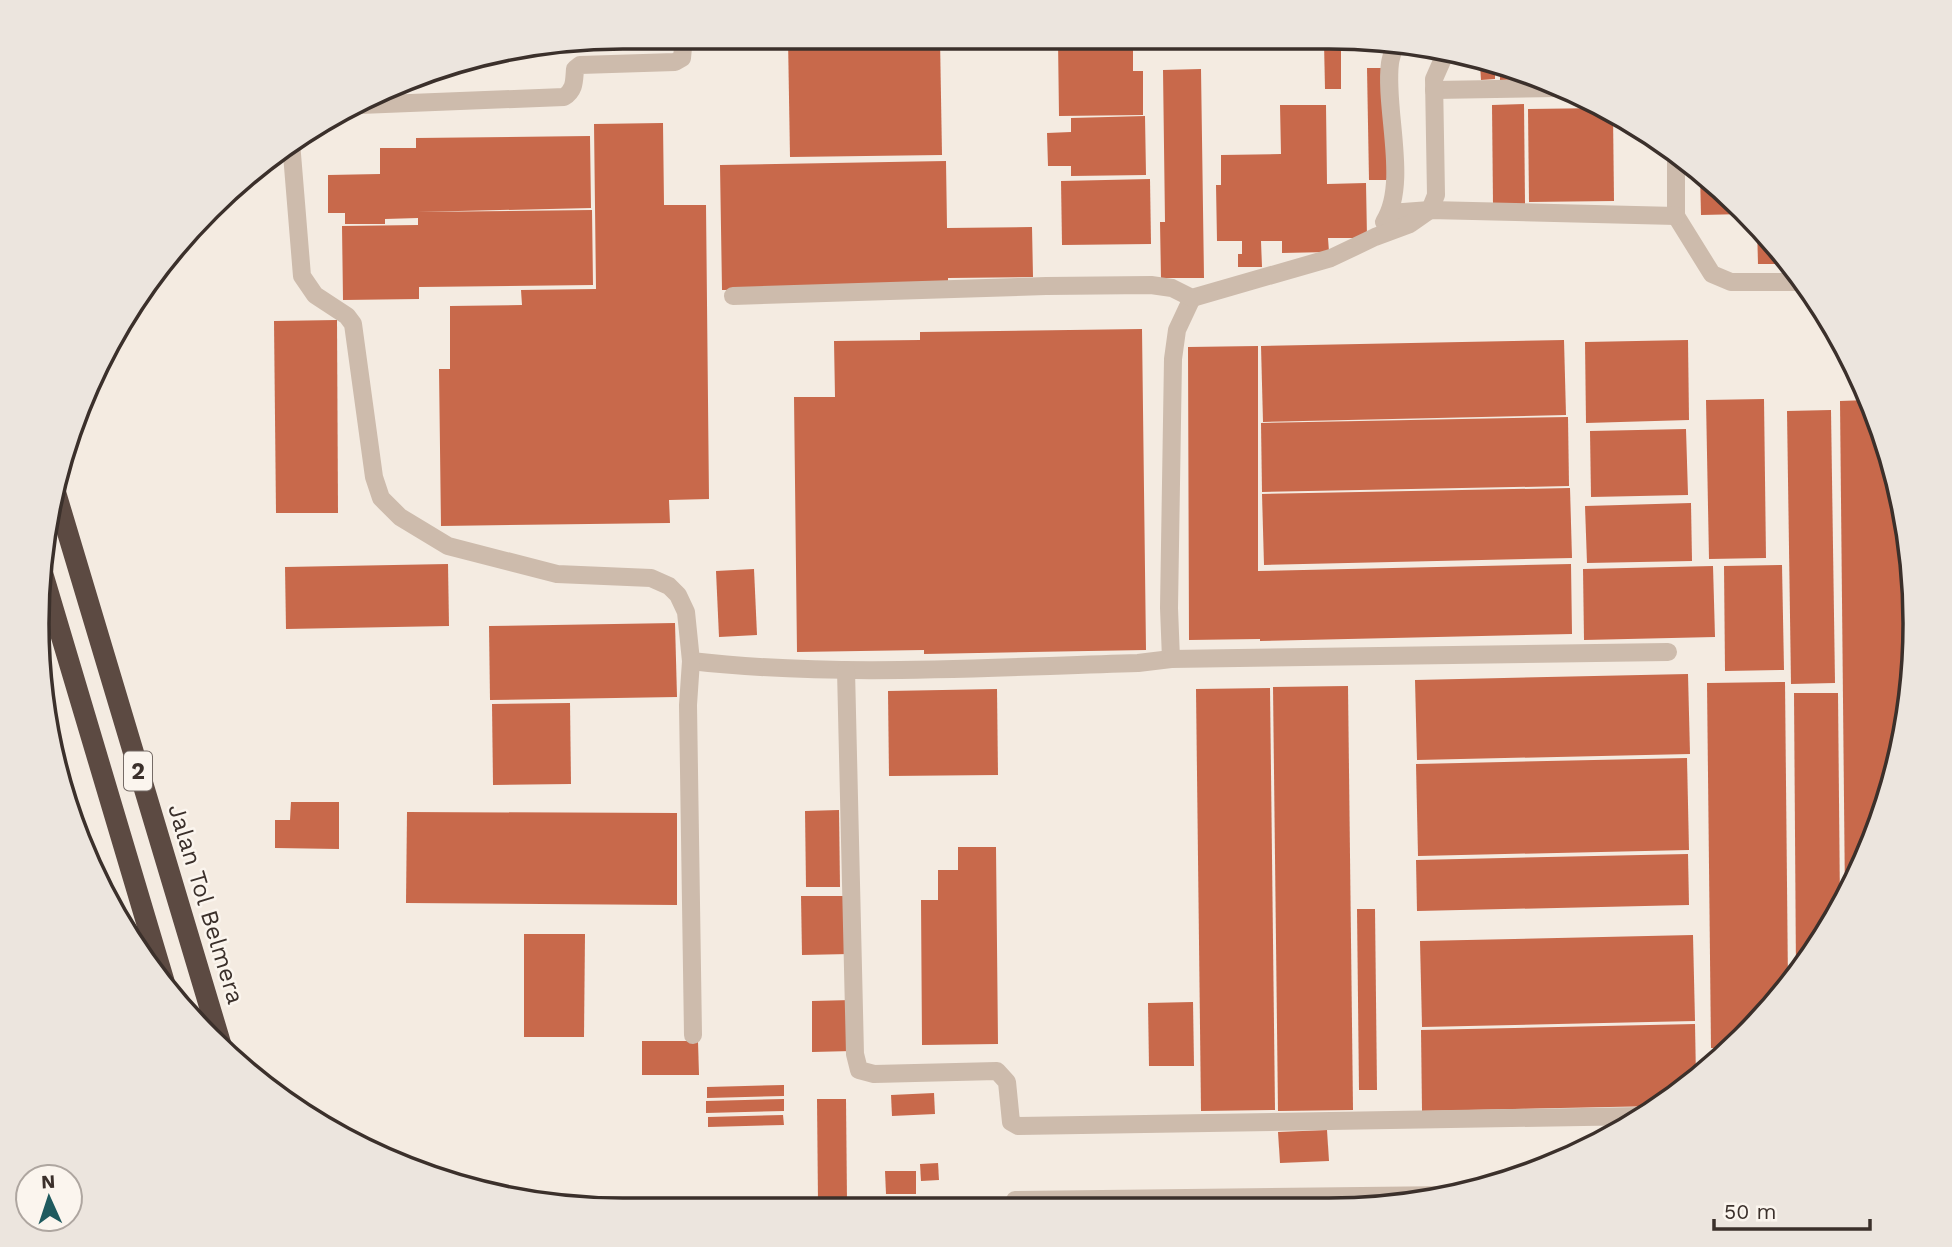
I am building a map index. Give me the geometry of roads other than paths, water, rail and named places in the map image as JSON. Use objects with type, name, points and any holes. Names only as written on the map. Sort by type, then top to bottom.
[{"type":"highway","name":"Jalan Tol Belmera","points":[[60,509],[216,1029]]},
{"type":"highway","name":"2","points":[[50,597],[157,958]]},
{"type":"lane","points":[[378,104],[564,97],[570,93],[575,69],[580,65],[674,62],[682,58],[683,49]]},
{"type":"lane","points":[[1374,237],[1390,213],[1394,194],[1389,89],[1393,53]]},
{"type":"lane","points":[[733,296],[1151,285],[1172,288],[1192,298],[1331,258],[1374,237],[1410,224],[1430,209],[1436,195],[1434,79],[1443,60]]},
{"type":"lane","points":[[1434,90],[1536,88]]},
{"type":"lane","points":[[292,155],[302,275],[316,295],[347,316],[353,324],[374,477],[381,498],[400,517],[448,546],[557,574],[651,578],[669,586],[678,595],[686,612],[691,661],[688,705],[693,1035]]},
{"type":"lane","points":[[1676,167],[1676,216],[1712,274],[1731,282],[1790,282]]},
{"type":"lane","points":[[1390,213],[1430,209],[1676,216]]},
{"type":"lane","points":[[1171,659],[1169,608],[1172,359],[1177,330],[1192,298]]},
{"type":"lane","points":[[691,661],[728,666],[846,670],[1138,663],[1171,659],[1668,652]]},
{"type":"lane","points":[[846,670],[855,1054],[859,1070],[874,1074],[997,1071],[1007,1082],[1011,1122],[1018,1126],[1624,1116]]}]
